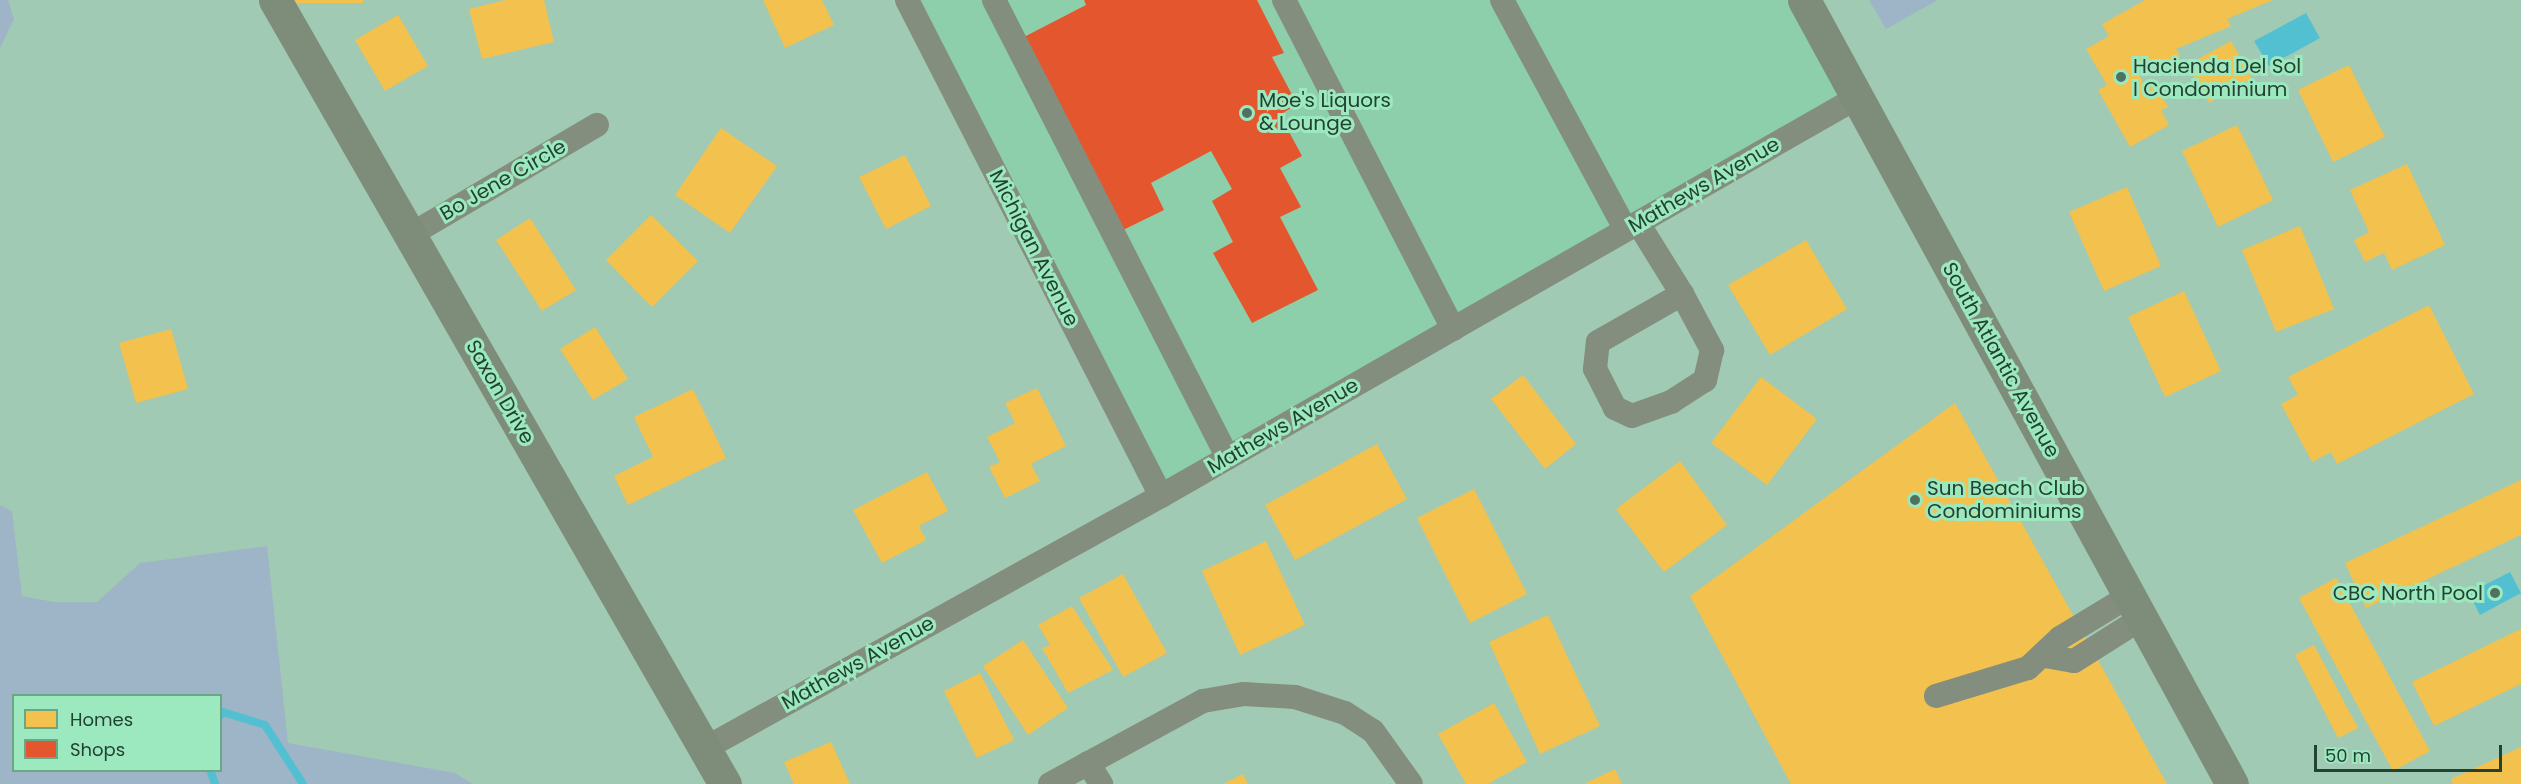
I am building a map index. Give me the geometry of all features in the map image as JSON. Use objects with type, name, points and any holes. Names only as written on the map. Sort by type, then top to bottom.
[{"type":"street","name":"Saxon Drive","points":[[275,0],[725,784]]},
{"type":"street","name":"Michigan Avenue","points":[[907,0],[1161,496]]},
{"type":"street","points":[[994,0],[1228,458]]},
{"type":"street","points":[[1284,0],[1454,329]]},
{"type":"street","points":[[1502,0],[1632,227],[1682,294],[1712,350],[1705,380],[1671,402],[1632,416],[1615,408],[1595,369],[1598,342],[1682,294]]},
{"type":"street","name":"South Atlantic Avenue","points":[[1804,0],[2232,784]]},
{"type":"street","name":"Mathews Avenue","points":[[704,749],[1161,496],[1858,97]]},
{"type":"street","name":"Bo Jene Circle","points":[[410,235],[597,125]]},
{"type":"street","points":[[1936,696],[2028,668],[2045,656],[2060,638],[2136,607]]},
{"type":"street","points":[[1050,784],[1203,701],[1244,694],[1295,697],[1345,713],[1373,731],[1411,784]]},
{"type":"street","points":[[1088,763],[1101,784]]},
{"type":"shaded area","points":[[0,0],[8,0],[14,19],[0,48]]},
{"type":"shaded area","points":[[907,0],[1804,0],[1858,97],[1161,496]]},
{"type":"shaded area","points":[[1869,0],[1938,0],[1886,29]]},
{"type":"shaded area","points":[[0,505],[12,511],[22,596],[54,602],[97,602],[140,563],[267,546],[288,743],[455,773],[473,784],[0,784]]},
{"type":"water","points":[[2306,13],[2320,38],[2269,66],[2254,41]]},
{"type":"water","name":"CBC North Pool","points":[[2510,572],[2521,593],[2480,615],[2469,593]]},
{"type":"building: Homes","points":[[295,0],[363,0],[363,3],[295,3]]},
{"type":"building: Homes","points":[[505,0],[544,0],[554,42],[482,59],[469,9]]},
{"type":"building: Homes","points":[[763,0],[822,0],[834,25],[785,48]]},
{"type":"building: Homes","name":"Hacienda Del Sol I Condominium","points":[[2145,0],[2273,0],[2227,19],[2231,26],[2176,49],[2180,56],[2155,70],[2150,61],[2136,69],[2146,88],[2155,83],[2168,107],[2161,110],[2169,125],[2130,147],[2098,90],[2107,85],[2086,49],[2109,36],[2102,24]]},
{"type":"building: Homes","points":[[398,15],[428,66],[385,91],[355,40]]},
{"type":"building: Homes","points":[[2231,41],[2252,78],[2209,103],[2187,65]]},
{"type":"building: Homes","points":[[2349,65],[2385,137],[2333,162],[2298,90]]},
{"type":"building: Homes","points":[[2237,125],[2273,200],[2218,227],[2182,151]]},
{"type":"building: Homes","points":[[721,128],[777,166],[730,233],[675,195]]},
{"type":"building: Homes","points":[[905,155],[931,206],[886,229],[859,177]]},
{"type":"building: Homes","points":[[2407,164],[2445,245],[2392,270],[2384,253],[2365,262],[2354,240],[2369,232],[2350,190]]},
{"type":"building: Homes","points":[[2127,187],[2161,266],[2104,291],[2069,212]]},
{"type":"building: Homes","points":[[651,215],[698,261],[652,307],[606,260]]},
{"type":"building: Homes","points":[[530,218],[576,290],[542,311],[496,240]]},
{"type":"building: Homes","points":[[2300,226],[2334,309],[2276,332],[2242,250]]},
{"type":"building: Homes","points":[[1806,240],[1847,309],[1770,355],[1728,285]]},
{"type":"building: Homes","points":[[2184,291],[2221,371],[2165,397],[2128,317]]},
{"type":"building: Homes","points":[[2429,305],[2474,394],[2337,464],[2331,452],[2312,462],[2281,404],[2298,395],[2288,377]]},
{"type":"building: Homes","points":[[595,327],[628,379],[593,400],[560,349]]},
{"type":"building: Homes","points":[[171,329],[188,389],[136,403],[119,343]]},
{"type":"building: Homes","points":[[1523,375],[1576,444],[1545,469],[1491,399]]},
{"type":"building: Homes","points":[[1761,377],[1817,419],[1767,485],[1711,443]]},
{"type":"building: Homes","points":[[1037,388],[1066,446],[1031,464],[1040,481],[1005,498],[989,467],[1000,462],[987,437],[1015,423],[1005,403]]},
{"type":"building: Homes","points":[[693,389],[726,458],[628,505],[614,476],[653,457],[634,417]]},
{"type":"building: Homes","name":"Sun Beach Club Condominiums","points":[[1955,403],[2167,784],[1791,784],[1690,596]]},
{"type":"building: Homes","points":[[1377,444],[1407,499],[1295,560],[1265,505]]},
{"type":"building: Homes","points":[[1680,461],[1727,525],[1664,572],[1616,509]]},
{"type":"building: Homes","points":[[927,472],[948,511],[919,526],[926,540],[882,563],[853,510]]},
{"type":"building: Homes","points":[[2521,480],[2521,535],[2366,608],[2345,563]]},
{"type":"building: Homes","points":[[1474,489],[1527,594],[1470,623],[1417,518]]},
{"type":"building: Homes","points":[[1266,541],[1305,625],[1240,655],[1202,571]]},
{"type":"building: Homes","points":[[1123,574],[1167,653],[1123,677],[1079,598]]},
{"type":"building: Homes","points":[[2336,578],[2430,751],[2393,771],[2299,598]]},
{"type":"building: Homes","points":[[1072,606],[1113,670],[1068,693],[1042,648],[1050,645],[1038,625]]},
{"type":"building: Homes","points":[[1548,615],[1600,726],[1540,754],[1489,642]]},
{"type":"building: Homes","points":[[2521,629],[2521,684],[2434,726],[2412,682]]},
{"type":"building: Homes","points":[[1023,640],[1068,708],[1028,735],[983,666]]},
{"type":"building: Homes","points":[[2314,645],[2358,728],[2338,738],[2295,655]]},
{"type":"building: Homes","points":[[980,673],[1014,740],[977,758],[944,691]]},
{"type":"building: Homes","points":[[1494,703],[1527,762],[1488,784],[1466,784],[1438,734]]},
{"type":"building: Homes","points":[[831,742],[850,784],[794,784],[784,762]]},
{"type":"building: Homes","points":[[2521,747],[2521,784],[2453,784],[2451,779]]},
{"type":"building: Homes","points":[[1615,769],[1622,784],[1584,784]]},
{"type":"building: Homes","points":[[1243,774],[1248,784],[1223,784]]},
{"type":"building: Shops","points":[[1084,0],[1257,0],[1284,53],[1272,57],[1297,104],[1280,115],[1302,156],[1280,168],[1301,207],[1280,217],[1318,290],[1252,323],[1213,253],[1233,242],[1212,201],[1232,189],[1211,151],[1151,183],[1164,210],[1121,231],[1022,38],[1086,5]]},
{"type":"waterway","points":[[222,713],[265,725],[303,784]]},
{"type":"waterway","points":[[211,772],[215,784]]},
{"type":"place","name":"Hacienda Del Sol I Condominium","points":[[2121,77]]},
{"type":"place","name":"Moe's Liquors & Lounge","points":[[1247,113]]},
{"type":"place","name":"Sun Beach Club Condominiums","points":[[1915,500]]},
{"type":"place","name":"CBC North Pool","points":[[2495,593]]}]
